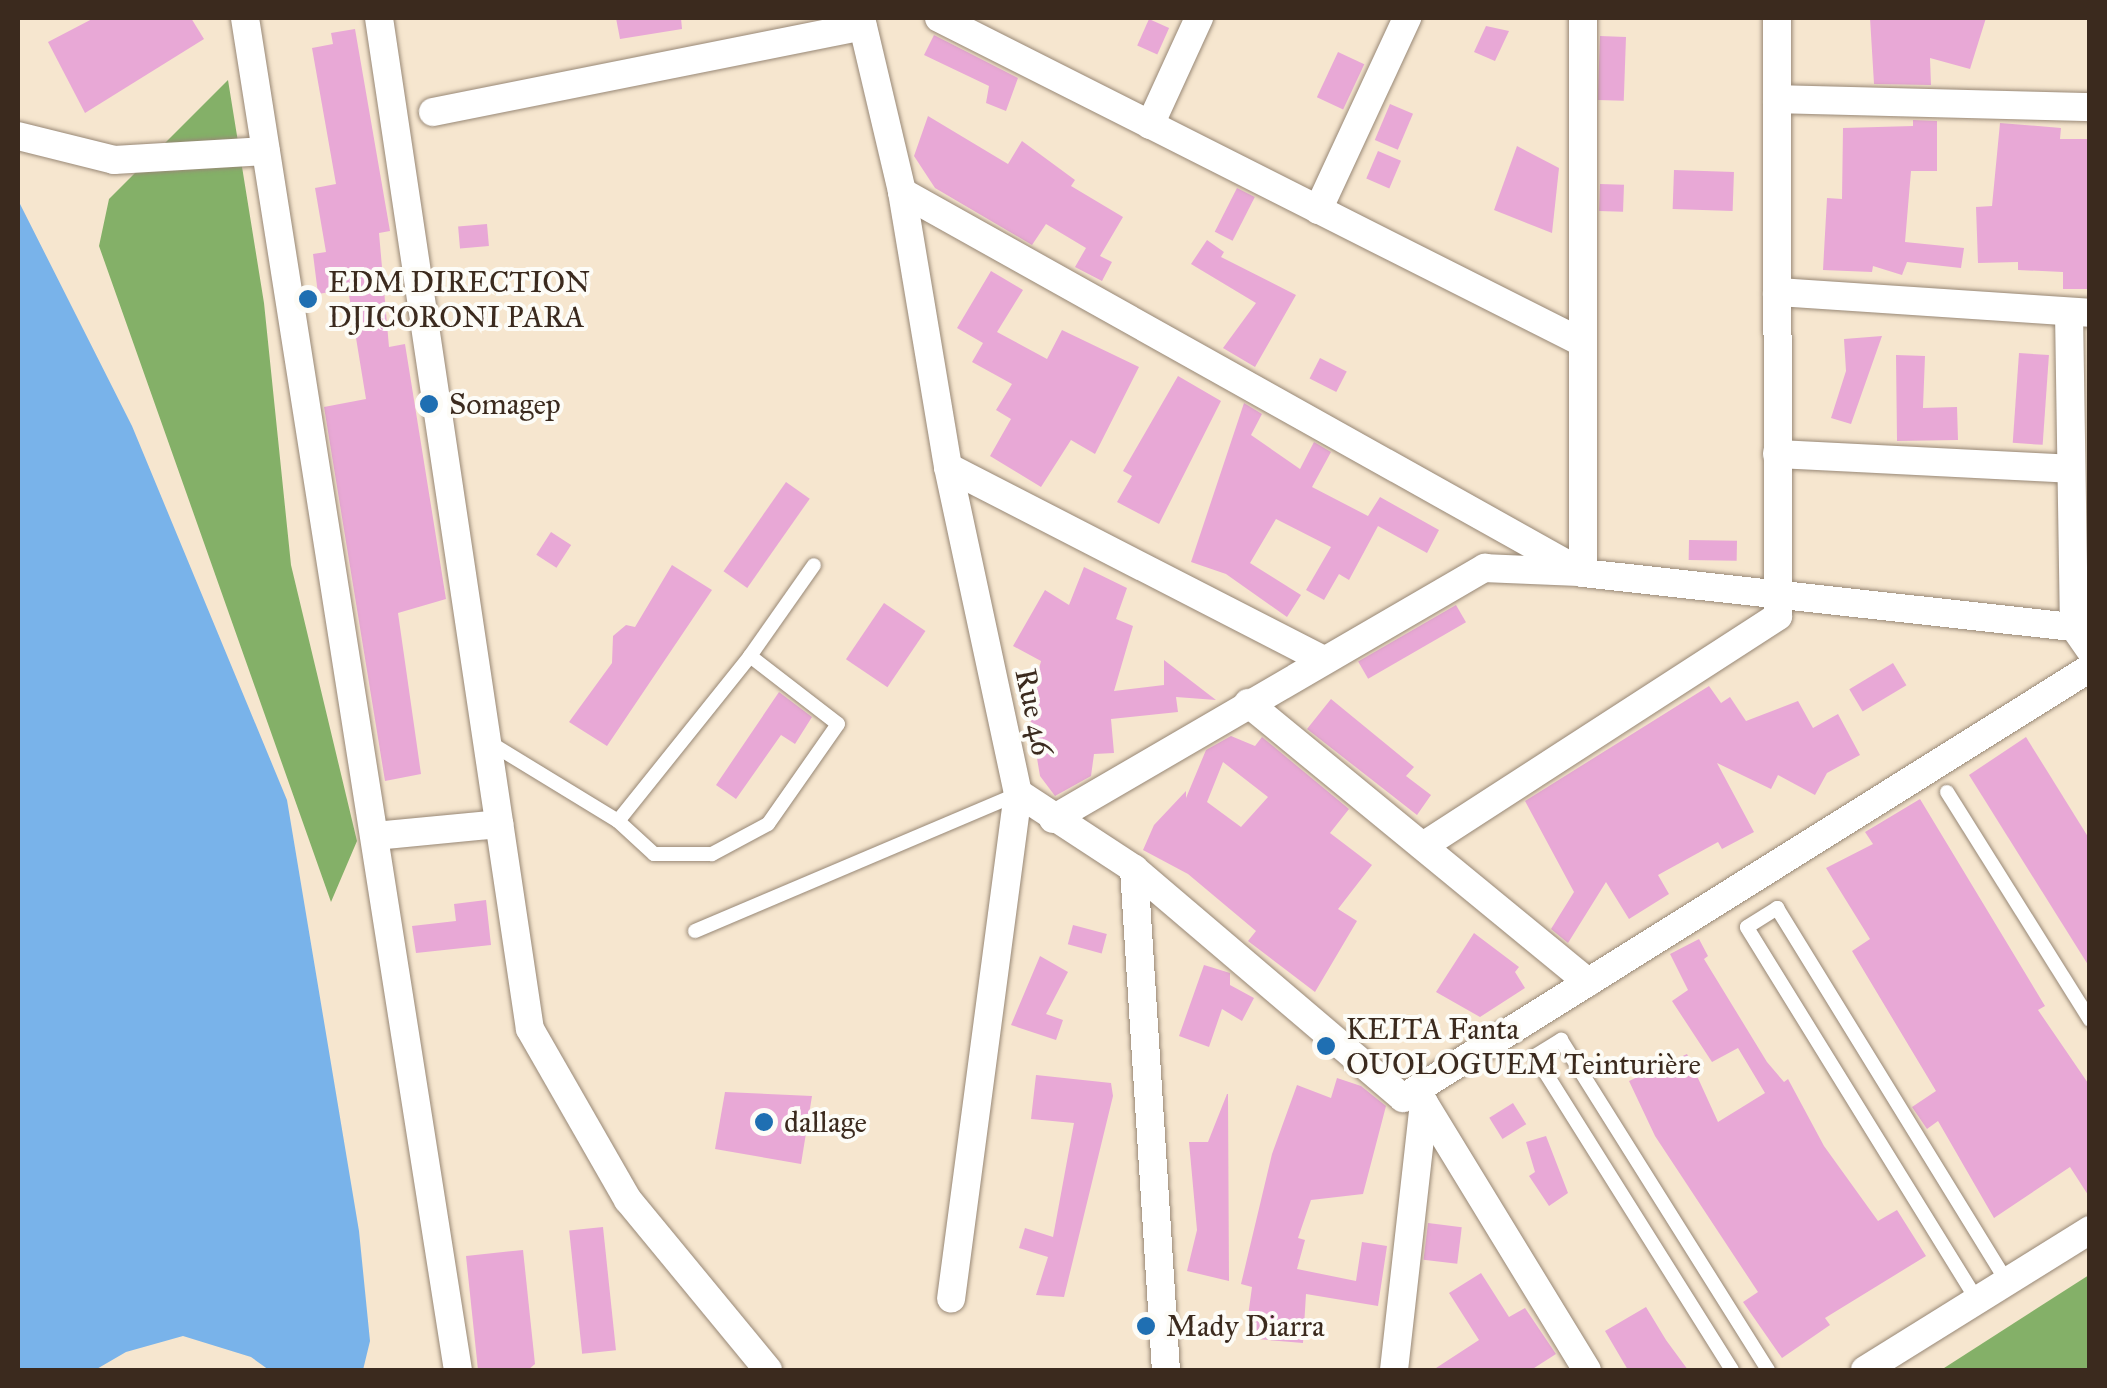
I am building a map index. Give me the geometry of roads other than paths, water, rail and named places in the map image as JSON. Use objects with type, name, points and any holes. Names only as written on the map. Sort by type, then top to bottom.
[{"type":"street","points":[[246,18],[458,1370]]},
{"type":"street","points":[[379,18],[530,1029],[628,1200],[768,1370]]},
{"type":"street","points":[[938,18],[1583,343]]},
{"type":"street","points":[[1150,125],[1199,18]]},
{"type":"street","points":[[1318,210],[1407,18]]},
{"type":"street","points":[[1583,18],[1583,573]]},
{"type":"street","points":[[1423,846],[1778,616],[1777,18]]},
{"type":"street","points":[[432,112],[862,22]]},
{"type":"street","name":"Rue 46","points":[[862,22],[902,192],[948,467],[1018,794],[1134,869],[1403,1098],[1420,1096]]},
{"type":"street","points":[[1777,99],[2090,107]]},
{"type":"street","points":[[18,136],[114,160],[266,151]]},
{"type":"street","points":[[902,192],[1583,573]]},
{"type":"street","points":[[1054,818],[1322,659],[1485,568],[1583,573],[1778,594],[2082,638],[2071,469],[2079,312],[1778,292]]},
{"type":"street","points":[[1777,454],[2071,469]]},
{"type":"street","points":[[948,467],[1322,659]]},
{"type":"street","points":[[1420,1096],[1588,982],[2090,668]]},
{"type":"street","points":[[1248,703],[1588,982]]},
{"type":"street","points":[[950,1299],[1018,794]]},
{"type":"street","points":[[374,836],[499,824]]},
{"type":"street","points":[[1134,869],[1166,1370]]},
{"type":"street","points":[[1394,1370],[1420,1096]]},
{"type":"street","points":[[1420,1096],[1587,1370]]},
{"type":"street","points":[[1866,1370],[2090,1230]]},
{"type":"lane","points":[[618,820],[750,656],[814,565]]},
{"type":"lane","points":[[486,741],[618,820],[654,854],[712,854],[768,824],[838,724],[750,656]]},
{"type":"lane","points":[[1947,792],[2090,1020]]},
{"type":"lane","points":[[695,932],[1018,794]]},
{"type":"lane","points":[[1977,1300],[1748,926],[1777,908],[2007,1282]]},
{"type":"lane","points":[[1732,1370],[1535,1056],[1561,1040],[1768,1370]]},
{"type":"water","points":[[18,200],[132,426],[287,800],[359,1231],[370,1341],[363,1370],[269,1370],[251,1357],[183,1336],[126,1352],[95,1370],[18,1370]]},
{"type":"place","name":"EDM DIRECTION DJICORONI PARA","points":[[308,299]]},
{"type":"place","name":"Somagep","points":[[429,404]]},
{"type":"place","name":"KEITA Fanta OUOLOGUEM Teinturière","points":[[1326,1046]]},
{"type":"place","name":"dallage","points":[[764,1122]]},
{"type":"place","name":"Mady Diarra","points":[[1146,1326]]}]
